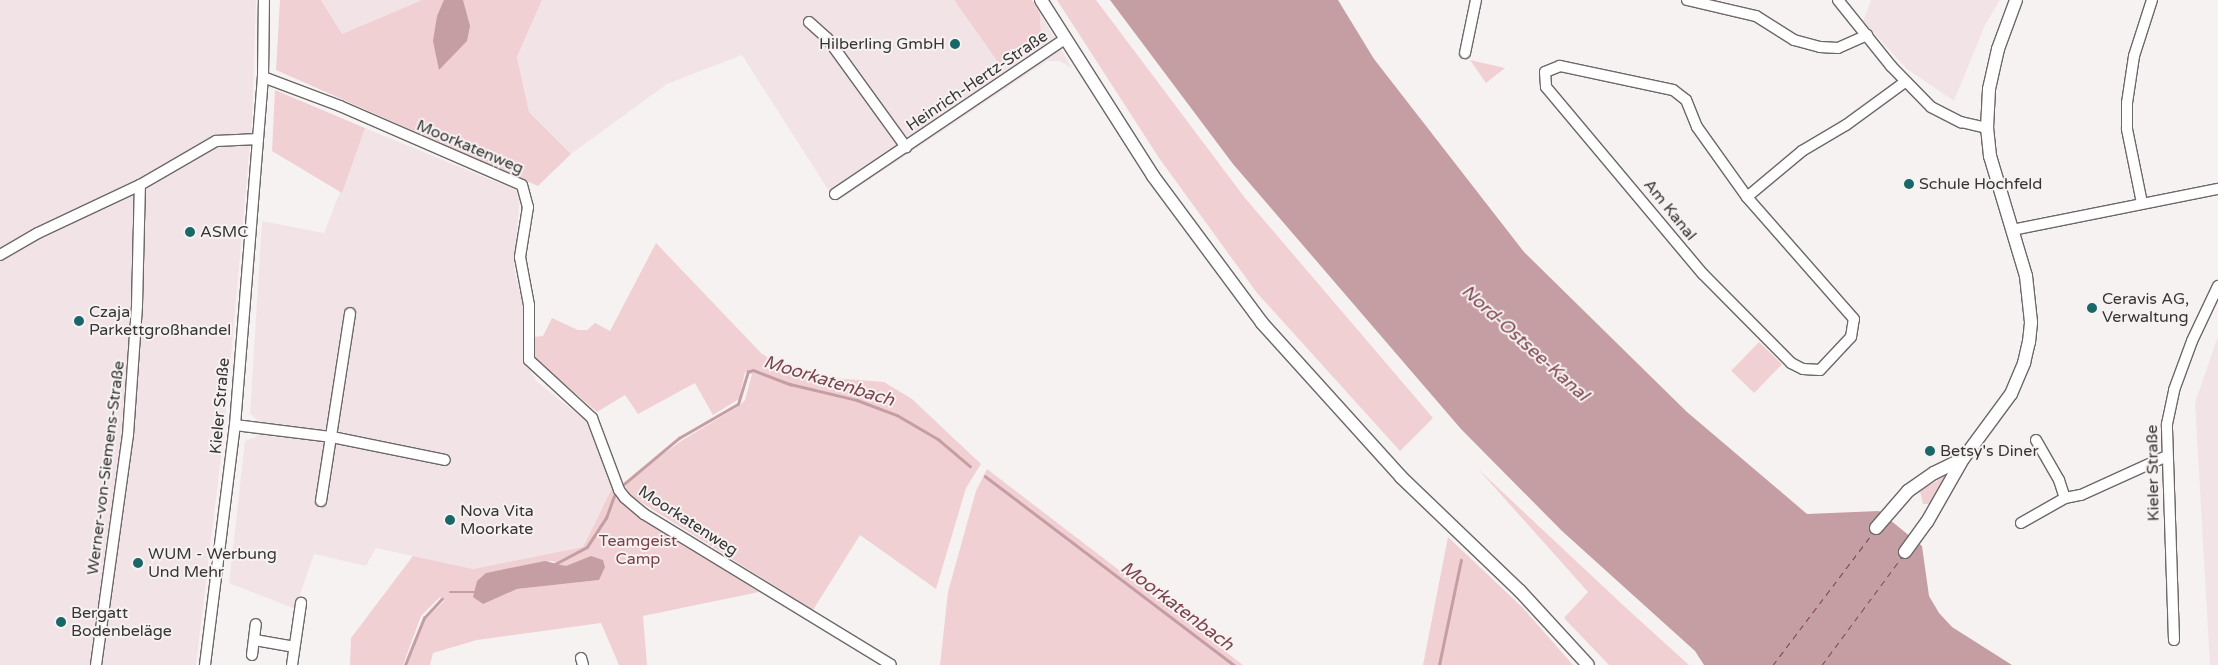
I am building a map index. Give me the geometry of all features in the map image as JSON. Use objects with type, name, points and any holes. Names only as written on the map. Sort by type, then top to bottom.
[{"type":"main road","points":[[1041,0],[1186,225],[1262,323],[1401,477],[1520,591],[1588,665]]},
{"type":"main road","points":[[1906,552],[1917,537],[1963,459],[2011,394],[2026,356],[2031,322],[2029,298],[2012,230],[1990,156],[1986,128],[1988,100],[1996,57],[2016,0]]},
{"type":"main road","points":[[1876,528],[1890,510],[1928,477],[1963,459]]},
{"type":"street","name":"Kieler Straße","points":[[205,665],[236,425],[263,77],[264,0]]},
{"type":"street","points":[[1465,53],[1476,0]]},
{"type":"street","points":[[1687,0],[1756,16],[1794,40],[1820,46],[1838,48],[1867,35]]},
{"type":"street","points":[[1838,0],[1905,82],[1931,107],[1962,122],[1986,128]]},
{"type":"street","points":[[2142,203],[2128,129],[2127,103],[2134,56],[2152,0]]},
{"type":"street","name":"Heinrich-Hertz-Straße","points":[[809,22],[827,38],[906,147]]},
{"type":"street","name":"Heinrich-Hertz-Straße","points":[[835,194],[1065,39]]},
{"type":"street","name":"Am Kanal","points":[[1560,66],[1673,90],[1686,100],[1697,127],[1747,197],[1854,318],[1852,337],[1820,370],[1803,369],[1791,363],[1703,274],[1546,87],[1546,72],[1560,66]]},
{"type":"street","name":"Moorkatenweg","points":[[263,77],[340,106],[522,185],[528,207],[520,257],[529,305],[529,360],[592,418],[616,483],[625,498],[644,514],[890,665]]},
{"type":"street","points":[[1747,197],[1802,151],[1846,124],[1905,82]]},
{"type":"street","points":[[0,255],[38,233],[140,185],[216,141],[258,139]]},
{"type":"street","name":"Werner-von-Siemens-Straße","points":[[96,665],[128,435],[138,296],[140,185]]},
{"type":"street","points":[[2012,230],[2142,203],[2217,192]]},
{"type":"street","name":"Kieler Straße","points":[[2174,640],[2166,424],[2174,390],[2192,341],[2218,286]]},
{"type":"street","points":[[321,501],[350,313]]},
{"type":"street","points":[[236,425],[332,438],[445,460]]},
{"type":"street","points":[[2036,440],[2059,480],[2065,498]]},
{"type":"street","points":[[2021,523],[2065,498],[2081,495],[2167,456]]},
{"type":"street","points":[[292,665],[293,647],[301,603]]},
{"type":"street","points":[[252,655],[256,624]]},
{"type":"street","points":[[255,640],[293,647]]},
{"type":"shaded area","points":[[0,0],[256,0],[252,122],[225,423],[196,665],[0,665]]},
{"type":"shaded area","points":[[321,0],[422,0],[342,34]]},
{"type":"shaded area","points":[[542,0],[954,0],[1002,68],[1041,26],[1040,13],[1072,68],[1059,61],[1047,61],[836,202],[742,55],[667,84],[571,154],[529,112],[517,57]]},
{"type":"shaded area","points":[[1871,0],[2000,0],[1985,25],[1954,101],[1907,69],[1863,21]]},
{"type":"shaded area","points":[[365,128],[516,190],[520,194],[514,268],[523,306],[525,361],[536,381],[589,423],[613,486],[583,547],[473,569],[376,548],[366,566],[314,554],[295,609],[229,583],[245,441],[256,437],[258,421],[250,413],[262,221],[324,233]]},
{"type":"shaded area","points":[[2218,336],[2218,665],[2210,665],[2195,403]]},
{"type":"green space","points":[[280,0],[321,0],[342,34],[422,0],[542,0],[517,57],[529,112],[571,154],[538,186],[276,70]]},
{"type":"green space","points":[[954,0],[1032,0],[1040,13],[1041,35],[1037,42],[1002,68]]},
{"type":"green space","points":[[1057,0],[1096,0],[1245,198],[1433,418],[1400,451],[1257,293],[1159,158]]},
{"type":"green space","points":[[1470,60],[1505,68],[1486,83]]},
{"type":"green space","points":[[275,90],[365,128],[342,193],[272,151]]},
{"type":"green space","points":[[656,243],[761,353],[780,365],[808,376],[884,382],[912,399],[981,464],[966,488],[936,589],[860,535],[813,610],[631,496],[625,486],[645,467],[681,441],[739,406],[745,400],[752,374],[745,372],[739,399],[713,415],[695,383],[638,414],[625,395],[597,412],[535,359],[533,337],[543,336],[552,318],[578,330],[587,330],[595,323],[610,331]]},
{"type":"green space","points":[[1759,342],[1782,364],[1754,393],[1731,371]]},
{"type":"green space","points":[[987,469],[1243,665],[940,665],[948,592],[976,491]]},
{"type":"green space","points":[[1479,470],[1689,665],[1609,665],[1564,618],[1588,592]]},
{"type":"green space","points":[[1948,474],[1933,504],[1923,504],[1920,491]]},
{"type":"green space","name":"Teamgeist Camp","points":[[613,486],[627,508],[759,592],[643,616],[647,665],[619,665],[601,623],[477,640],[433,653],[430,665],[407,665],[426,619],[444,601],[440,597],[421,616],[403,665],[350,665],[351,638],[413,556],[473,569],[583,547]],"holes":[[[552,561],[599,580],[517,589],[506,593],[486,573]]]},
{"type":"green space","points":[[1448,537],[1523,608],[1573,665],[1423,665]]},
{"type":"water","points":[[444,0],[463,0],[470,26],[467,41],[439,70],[433,41],[437,16]]},
{"type":"water","name":"Nord-Ostsee-Kanal","points":[[1110,0],[1338,0],[1374,59],[1524,252],[1687,412],[1807,514],[1879,511],[1922,546],[1929,596],[1939,613],[1952,627],[2012,665],[1704,665],[1695,651],[1562,531],[1461,429],[1233,164]]},
{"type":"water","points":[[591,556],[603,560],[605,567],[599,580],[517,589],[483,604],[473,597],[477,581],[486,573],[545,561],[566,566]]},
{"type":"waterway","name":"Moorkatenbach","points":[[624,484],[679,438],[738,404],[748,372],[753,370],[790,384],[857,400],[897,415],[938,439],[970,466]]},
{"type":"waterway","name":"Moorkatenbach","points":[[985,476],[1234,665]]},
{"type":"waterway","name":"Moorkatenbach","points":[[555,564],[587,547],[606,518],[614,496]]},
{"type":"waterway","points":[[1439,665],[1461,560]]},
{"type":"waterway","name":"Moorkatenbach","points":[[450,592],[474,592]]},
{"type":"waterway","name":"Moorkatenbach","points":[[405,665],[424,618],[442,599]]},
{"type":"ferry route","points":[[1773,665],[1873,533]]},
{"type":"ferry route","points":[[1822,665],[1902,557]]},
{"type":"place","name":"Hilberling GmbH","points":[[955,44]]},
{"type":"place","name":"Schule Hochfeld","points":[[1909,184]]},
{"type":"place","name":"ASMC","points":[[190,232]]},
{"type":"place","name":"Ceravis AG, Verwaltung","points":[[2092,308]]},
{"type":"place","name":"Czaja Parkettgroßhandel","points":[[79,321]]},
{"type":"place","name":"Betsy's Diner","points":[[1930,451]]},
{"type":"place","name":"Nova Vita Moorkate","points":[[450,520]]},
{"type":"place","name":"WUM - Werbung Und Mehr","points":[[138,563]]},
{"type":"place","name":"Bergatt Bodenbeläge","points":[[61,622]]}]
